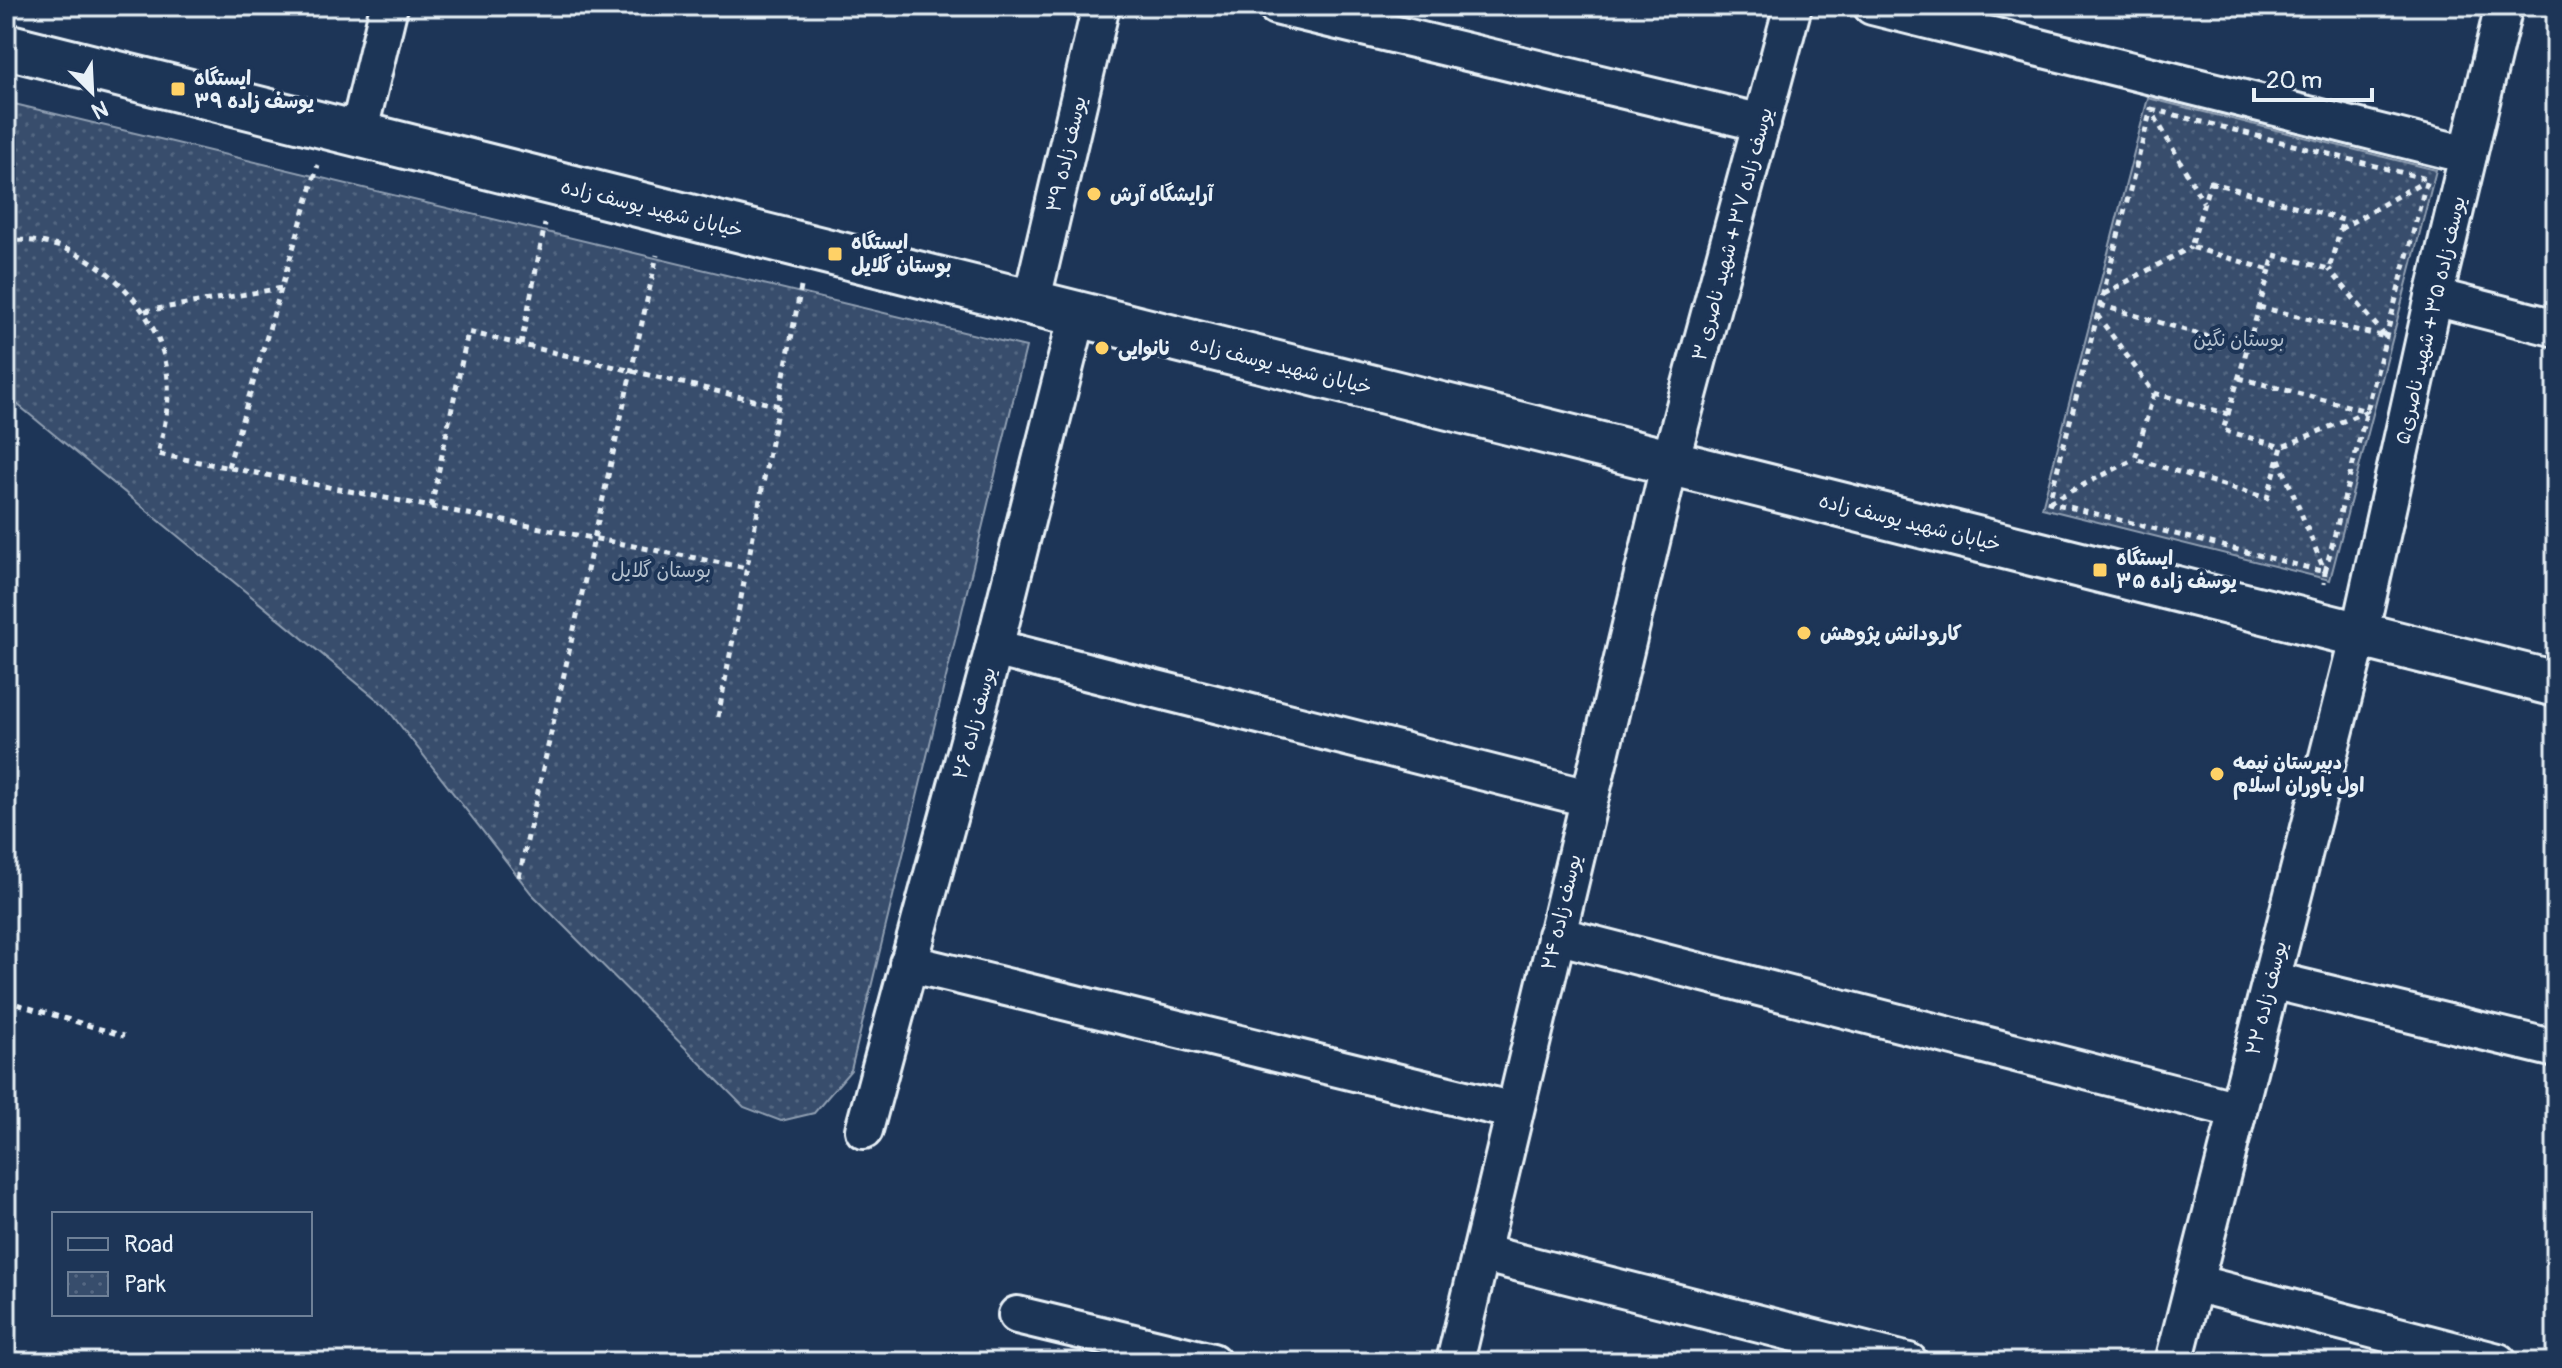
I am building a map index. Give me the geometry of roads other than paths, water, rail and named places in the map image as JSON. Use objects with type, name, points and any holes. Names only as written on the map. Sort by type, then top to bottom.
[{"type":"street","points":[[358,134],[389,6]]},
{"type":"street","name":"یوسف زاده ۳۹","points":[[1031,303],[1101,6]]},
{"type":"street","points":[[1276,6],[1762,123]]},
{"type":"street","name":"یوسف زاده ۳۷ + شهید ناصری ۳","points":[[1670,462],[1793,6]]},
{"type":"street","points":[[1872,6],[2468,155]]},
{"type":"street","name":"یوسف زاده ۳۵ + شهید ناصری۵","points":[[2339,630],[2434,297],[2504,6]]},
{"type":"street","name":"خیابان شهید یوسف زاده","points":[[6,46],[2556,684]]},
{"type":"street","points":[[2434,297],[2556,328]]},
{"type":"street","name":"یوسف زاده ۲۶","points":[[864,1130],[994,648],[1078,314]]},
{"type":"street","name":"یوسف زاده ۲۴","points":[[1455,1362],[1670,462]]},
{"type":"street","name":"یوسف زاده ۲۲","points":[[2174,1362],[2271,980],[2339,630]]},
{"type":"street","points":[[994,648],[1588,798]]},
{"type":"street","points":[[1556,935],[2238,1110]]},
{"type":"street","points":[[908,963],[1514,1111]]},
{"type":"street","points":[[2271,980],[2556,1049]]},
{"type":"street","points":[[1481,1253],[1909,1362]]},
{"type":"street","points":[[2194,1283],[2498,1362]]},
{"type":"street","points":[[1017,1315],[1212,1362]]},
{"type":"place","name":"ایستگاه یوسف زاده ۳۹","points":[[178,89]]},
{"type":"place","name":"آرایشگاه آرش","points":[[1094,194]]},
{"type":"place","name":"ایستگاه بوستان گلایل","points":[[835,254]]},
{"type":"place","name":"نانوایی","points":[[1102,348]]},
{"type":"place","name":"ایستگاه یوسف زاده ۳۵","points":[[2100,570]]},
{"type":"place","name":"کارودانش پژوهش","points":[[1804,633]]},
{"type":"place","name":"دبیرستان نیمه اول یاوران اسلام","points":[[2217,774]]},
{"type":"park label","name":"بوستان نگین","points":[[2239,339]]},
{"type":"park label","name":"بوستان گلایل","points":[[661,570]]}]
